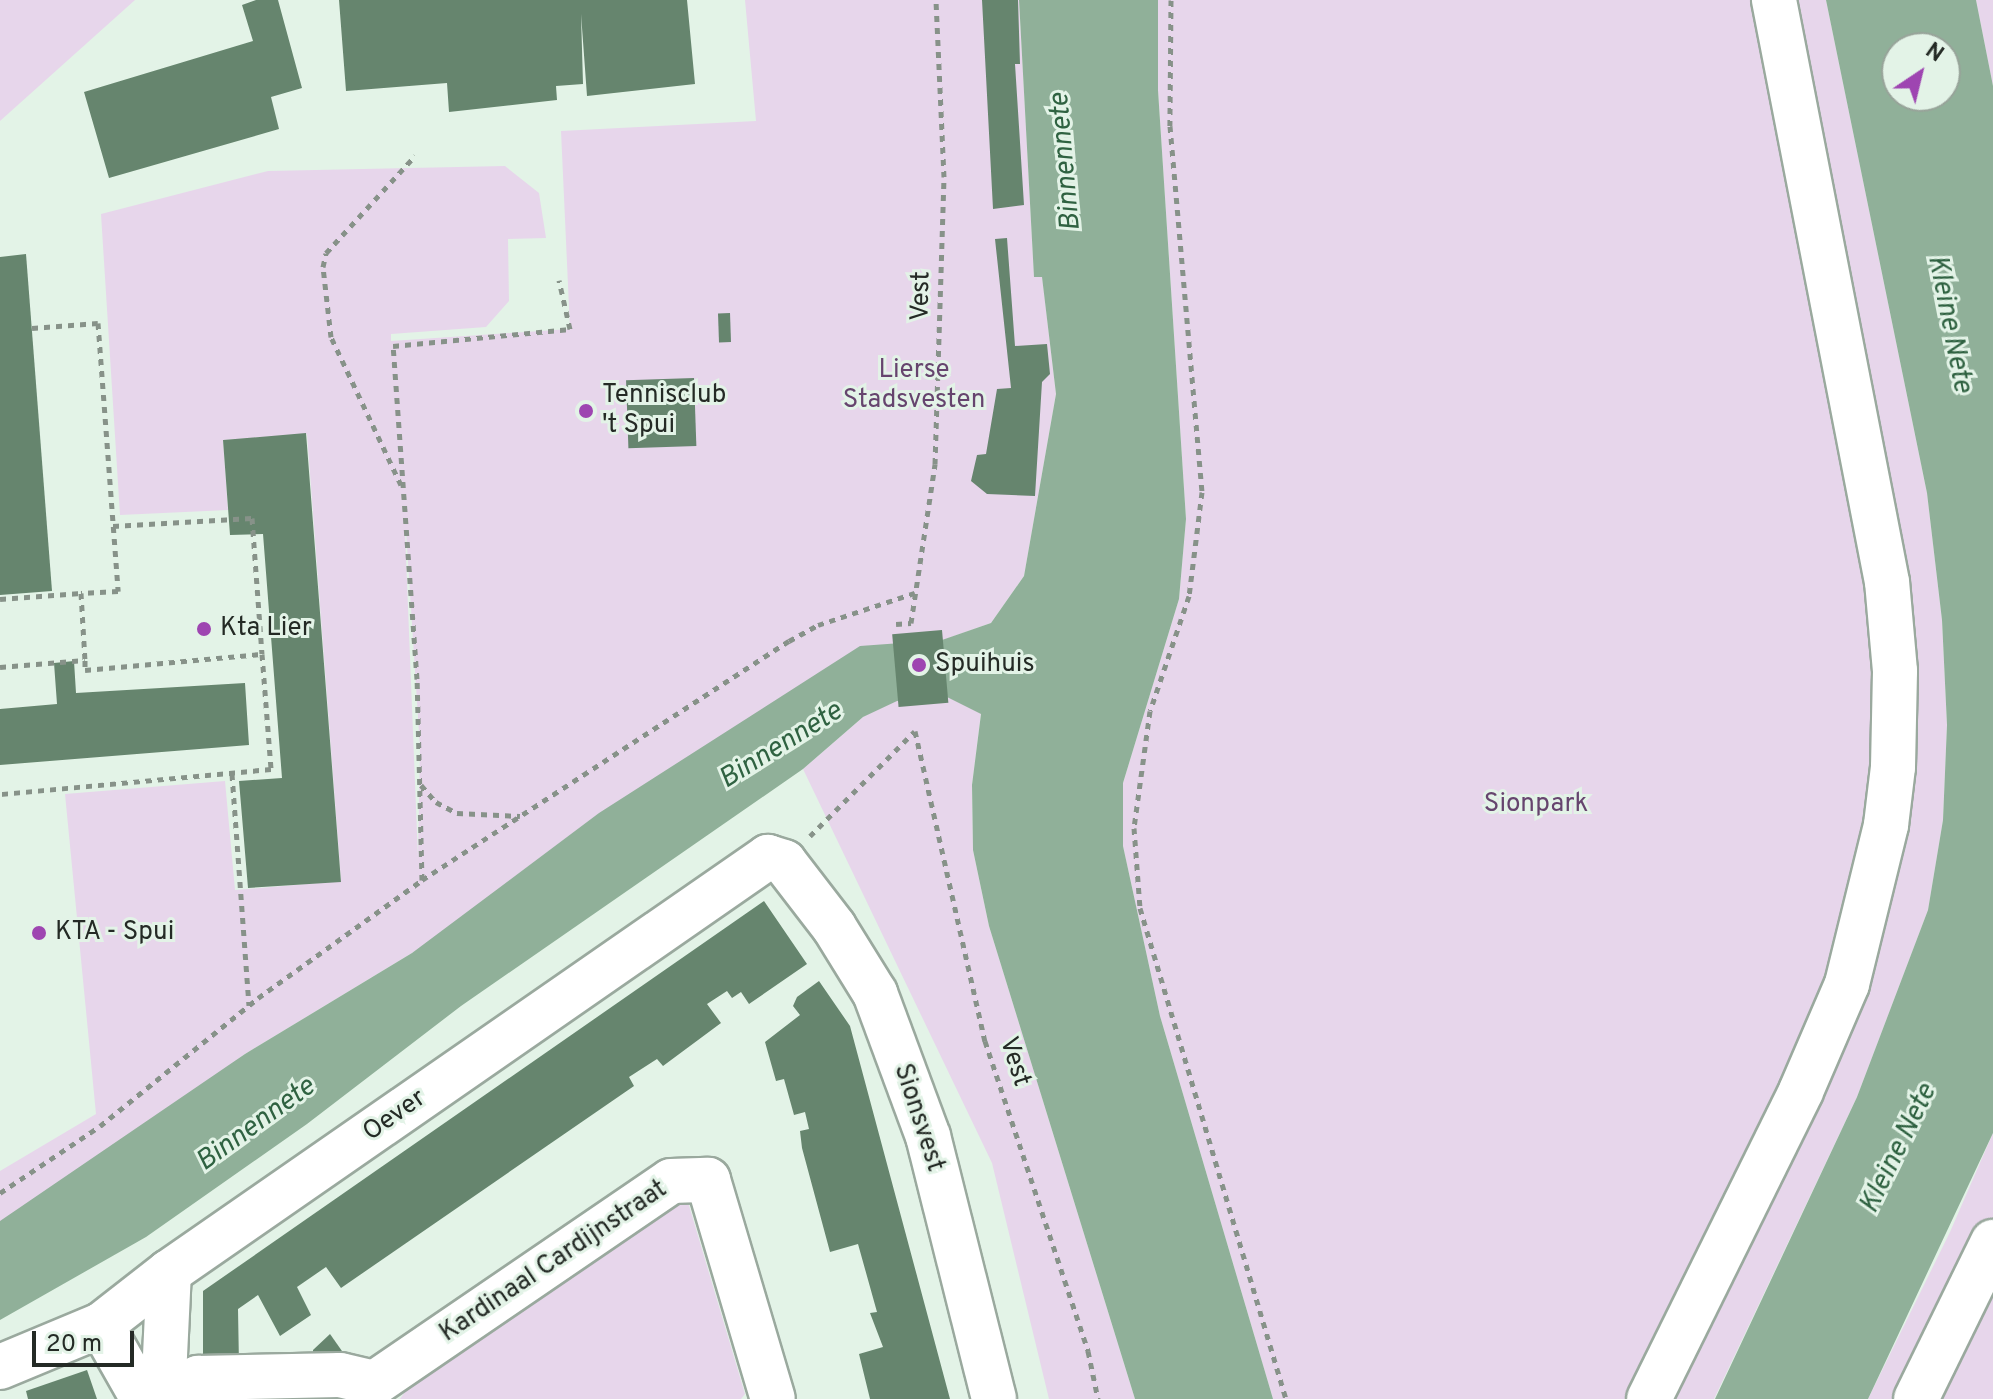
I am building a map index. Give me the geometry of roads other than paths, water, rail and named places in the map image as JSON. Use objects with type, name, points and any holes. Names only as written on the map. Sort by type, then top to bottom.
[{"type":"street","points":[[1649,1399],[1801,1091],[1847,984],[1883,840],[1893,767],[1895,671],[1887,582],[1774,0]]},
{"type":"street","name":"Oever","points":[[0,1367],[101,1325],[169,1272],[768,857],[784,862]]},
{"type":"street","name":"Sionsvest","points":[[784,862],[834,927],[875,993],[928,1136],[994,1399]]},
{"type":"street","name":"Kardinaal Cardijnstraat","points":[[173,1399],[198,1378],[340,1375],[375,1391],[671,1181],[708,1180],[773,1399]]},
{"type":"street","points":[[1916,1399],[1993,1242]]},
{"type":"street","points":[[158,1399],[164,1377],[169,1272]]},
{"type":"street","points":[[101,1325],[143,1399]]},
{"type":"water","name":"Binnennete","points":[[1019,0],[1158,0],[1158,90],[1186,519],[1179,599],[1123,783],[1123,846],[1160,1016],[1273,1399],[1135,1399],[989,926],[973,850],[972,785],[981,714],[947,697],[897,701],[863,717],[803,769],[461,1006],[307,1124],[146,1237],[0,1320],[0,1221],[245,1054],[412,953],[599,813],[860,646],[942,640],[991,623],[1024,576],[1056,394],[1042,277],[1034,277]]},
{"type":"water","name":"Kleine Nete","points":[[1826,0],[1976,0],[1993,86],[1993,1133],[1868,1399],[1715,1399],[1857,1097],[1928,910],[1943,820],[1947,725],[1942,620],[1927,493]]},
{"type":"place","name":"Tennisclub 't Spui","points":[[586,411]]},
{"type":"place","name":"Kta Lier","points":[[204,629]]},
{"type":"place","name":"Spuihuis","points":[[919,665]]},
{"type":"place","name":"KTA - Spui","points":[[39,933]]},
{"type":"park label","name":"Lierse Stadsvesten","points":[[914,386]]},
{"type":"park label","name":"Sionpark","points":[[1536,805]]}]
